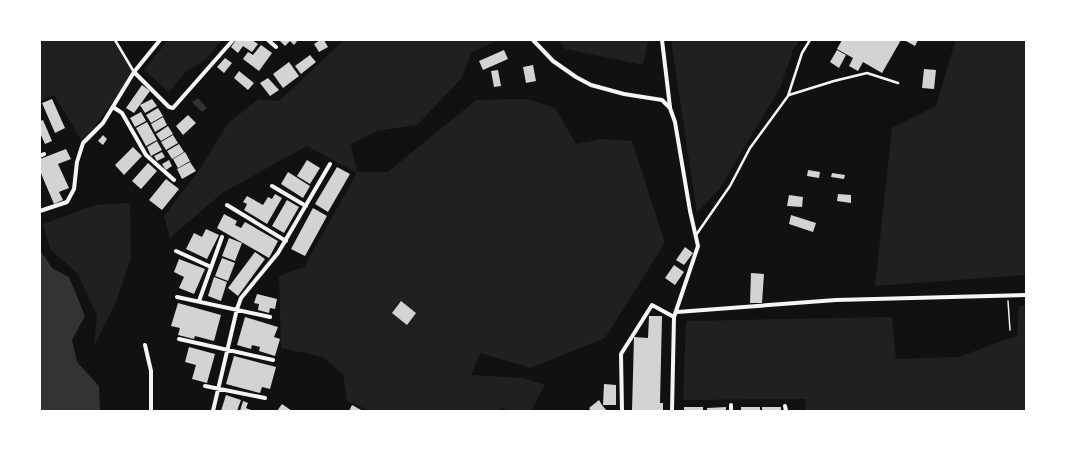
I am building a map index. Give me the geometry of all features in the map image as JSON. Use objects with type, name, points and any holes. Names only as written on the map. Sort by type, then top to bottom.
[{"type":"street","points":[[40,211],[67,202],[74,189],[77,162],[83,142],[102,123],[134,72],[160,40]]},
{"type":"street","points":[[134,72],[169,107],[173,108],[233,40]]},
{"type":"street","points":[[268,40],[276,47]]},
{"type":"street","points":[[533,40],[553,61],[576,77],[591,85],[624,94],[662,100],[670,108]]},
{"type":"street","points":[[662,40],[670,108],[675,122],[690,211],[698,246],[677,312],[674,317],[672,411]]},
{"type":"street","points":[[113,107],[122,114],[146,155],[174,180]]},
{"type":"street","points":[[213,411],[237,309],[241,298],[286,241],[330,164]]},
{"type":"street","points":[[272,186],[306,206]]},
{"type":"street","points":[[227,205],[286,241]]},
{"type":"street","points":[[199,301],[222,237]]},
{"type":"street","points":[[176,251],[211,267]]},
{"type":"street","points":[[677,312],[836,300],[1008,297],[1026,295]]},
{"type":"street","points":[[176,297],[270,317]]},
{"type":"street","points":[[622,411],[621,354],[652,305],[674,317]]},
{"type":"street","points":[[179,339],[273,360]]},
{"type":"street","points":[[145,345],[151,371],[151,411]]},
{"type":"street","points":[[205,386],[265,398]]},
{"type":"street","points":[[731,405],[731,411]]},
{"type":"street","points":[[786,406],[786,411]]},
{"type":"lane","points":[[115,40],[134,72]]},
{"type":"lane","points":[[696,235],[730,186],[750,148],[788,96],[802,53],[810,40]]},
{"type":"lane","points":[[788,96],[834,81],[866,73],[898,83]]},
{"type":"path","points":[[1008,297],[1010,330]]},
{"type":"shaded area","points":[[40,40],[115,40],[134,72],[83,143],[54,95],[40,101]]},
{"type":"shaded area","points":[[168,40],[222,40],[204,61],[185,72],[169,92],[144,70]]},
{"type":"shaded area","points":[[344,40],[500,40],[472,52],[461,79],[417,125],[377,131],[351,144],[357,172],[388,172],[476,100],[527,99],[555,108],[576,144],[603,139],[632,141],[665,243],[605,338],[531,368],[480,353],[471,375],[523,378],[545,385],[531,411],[514,411],[501,408],[499,411],[370,411],[347,401],[343,374],[323,357],[281,348],[279,276],[304,267],[357,173],[307,146],[222,193],[170,238],[164,216],[200,169],[228,123],[259,99],[279,101]]},
{"type":"shaded area","points":[[557,40],[648,40],[643,65],[566,49]]},
{"type":"shaded area","points":[[671,40],[800,40],[793,50],[780,88],[720,188],[697,213]]},
{"type":"shaded area","points":[[951,40],[1026,40],[1026,275],[875,286],[892,128],[936,106],[955,42]]},
{"type":"shaded area","points":[[198,98],[207,108],[202,112],[192,102]]},
{"type":"shaded area","points":[[130,203],[131,258],[116,302],[94,347],[97,315],[77,273],[50,249],[43,224],[95,205]]},
{"type":"shaded area","points":[[40,250],[52,268],[69,277],[85,316],[72,340],[77,362],[99,386],[100,411],[40,411]]},
{"type":"shaded area","points":[[1026,305],[1026,411],[806,411],[805,399],[683,400],[686,321],[892,317],[896,359],[959,357],[1006,339],[1017,337],[1019,306]]},
{"type":"building","points":[[236,40],[252,40],[258,44],[252,52],[243,46],[238,53],[231,47]]},
{"type":"building","points":[[279,40],[298,40],[294,45],[290,41],[285,46]]},
{"type":"building","points":[[320,40],[324,40],[328,47],[319,52],[314,44]]},
{"type":"building","points":[[842,40],[901,40],[882,73],[863,62],[858,71],[849,66],[853,58],[837,49]]},
{"type":"building","points":[[904,40],[918,40],[915,46]]},
{"type":"building","points":[[261,45],[272,53],[259,71],[243,59],[248,52],[253,55]]},
{"type":"building","points":[[504,50],[508,59],[483,70],[479,61]]},
{"type":"building","points":[[837,50],[846,55],[839,68],[830,62]]},
{"type":"building","points":[[310,55],[316,62],[301,74],[295,66]]},
{"type":"building","points":[[225,58],[232,63],[224,73],[217,67]]},
{"type":"building","points":[[289,62],[299,76],[283,88],[273,74]]},
{"type":"building","points":[[533,65],[536,81],[526,83],[523,67]]},
{"type":"building","points":[[924,69],[936,70],[934,89],[922,88]]},
{"type":"building","points":[[498,70],[501,86],[494,87],[491,71]]},
{"type":"building","points":[[239,71],[254,83],[248,90],[234,78]]},
{"type":"building","points":[[268,78],[279,90],[270,96],[260,83]]},
{"type":"building","points":[[142,85],[150,91],[134,113],[126,108]]},
{"type":"building","points":[[52,99],[65,128],[55,133],[42,103]]},
{"type":"building","points":[[152,99],[157,106],[145,113],[140,105]]},
{"type":"building","points":[[158,108],[163,116],[151,123],[146,115]]},
{"type":"building","points":[[141,112],[146,121],[135,127],[130,118]]},
{"type":"building","points":[[188,115],[196,123],[183,135],[176,126]]},
{"type":"building","points":[[163,117],[167,125],[155,132],[151,124]]},
{"type":"building","points":[[43,120],[52,141],[45,144],[40,133],[40,121]]},
{"type":"building","points":[[147,122],[152,131],[141,137],[136,128]]},
{"type":"building","points":[[168,126],[173,134],[161,141],[156,134]]},
{"type":"building","points":[[152,131],[157,140],[146,146],[141,137]]},
{"type":"building","points":[[103,135],[107,139],[103,145],[98,141]]},
{"type":"building","points":[[173,135],[178,143],[166,150],[161,142]]},
{"type":"building","points":[[157,141],[162,150],[151,156],[147,147]]},
{"type":"building","points":[[179,144],[184,152],[172,159],[167,151]]},
{"type":"building","points":[[133,147],[142,156],[124,175],[115,165]]},
{"type":"building","points":[[66,149],[71,159],[58,164],[69,188],[59,192],[63,200],[54,204],[40,171],[40,159]]},
{"type":"building","points":[[162,152],[165,157],[157,161],[154,156]]},
{"type":"building","points":[[185,152],[190,161],[178,168],[173,159]]},
{"type":"building","points":[[169,160],[172,166],[166,170],[162,164]]},
{"type":"building","points":[[307,160],[320,168],[310,184],[297,176]]},
{"type":"building","points":[[190,162],[196,171],[182,179],[177,169]]},
{"type":"building","points":[[148,163],[157,171],[141,189],[132,181]]},
{"type":"building","points":[[337,167],[350,174],[328,212],[315,204]]},
{"type":"building","points":[[808,170],[820,172],[819,178],[807,176]]},
{"type":"building","points":[[288,172],[310,186],[303,198],[281,184]]},
{"type":"building","points":[[832,173],[845,175],[844,179],[831,177]]},
{"type":"building","points":[[166,179],[179,189],[162,210],[149,200]]},
{"type":"building","points":[[275,194],[282,198],[267,224],[244,210],[247,204],[243,202],[247,196],[263,205],[268,197],[272,199]]},
{"type":"building","points":[[838,194],[851,195],[851,203],[837,201]]},
{"type":"building","points":[[789,195],[803,197],[802,207],[787,206]]},
{"type":"building","points":[[287,200],[299,207],[284,233],[272,226]]},
{"type":"building","points":[[313,208],[327,216],[305,256],[291,249]]},
{"type":"building","points":[[224,214],[237,221],[235,225],[241,228],[245,222],[278,241],[269,258],[217,228]]},
{"type":"building","points":[[791,215],[816,223],[813,232],[789,224]]},
{"type":"building","points":[[206,229],[219,235],[207,259],[186,249],[194,233],[202,237]]},
{"type":"building","points":[[229,238],[242,243],[235,261],[222,256]]},
{"type":"building","points":[[685,247],[693,253],[684,265],[676,260]]},
{"type":"building","points":[[255,252],[265,259],[238,296],[228,288]]},
{"type":"building","points":[[222,258],[235,263],[228,281],[215,276]]},
{"type":"building","points":[[179,259],[205,269],[194,294],[179,288],[184,277],[174,272]]},
{"type":"building","points":[[674,265],[684,272],[675,285],[665,278]]},
{"type":"building","points":[[751,273],[764,274],[762,303],[750,303]]},
{"type":"building","points":[[214,277],[227,282],[221,301],[208,296]]},
{"type":"building","points":[[257,294],[277,299],[275,309],[270,308],[269,313],[258,310],[259,304],[254,303]]},
{"type":"building","points":[[401,301],[416,313],[407,325],[392,313]]},
{"type":"building","points":[[178,303],[221,315],[214,341],[195,336],[194,339],[178,335],[180,328],[171,326]]},
{"type":"building","points":[[649,316],[662,316],[660,403],[663,403],[663,411],[632,411],[634,337],[648,338]]},
{"type":"building","points":[[245,317],[278,327],[274,337],[280,339],[275,356],[259,351],[260,347],[252,345],[251,349],[237,345]]},
{"type":"building","points":[[189,347],[215,354],[207,383],[192,379],[196,365],[185,362]]},
{"type":"building","points":[[234,356],[276,367],[270,389],[262,387],[260,393],[226,384]]},
{"type":"building","points":[[604,384],[616,385],[616,405],[603,405]]},
{"type":"building","points":[[226,395],[241,400],[237,411],[221,411]]},
{"type":"building","points":[[599,400],[607,411],[591,411],[589,408]]},
{"type":"building","points":[[243,401],[248,403],[246,408],[253,411],[240,411]]},
{"type":"building","points":[[282,404],[292,411],[277,411]]},
{"type":"building","points":[[352,405],[363,411],[349,411]]},
{"type":"building","points":[[684,407],[703,407],[703,411],[684,411]]},
{"type":"building","points":[[726,407],[726,411],[707,411],[707,408]]},
{"type":"building","points":[[741,407],[760,407],[760,411],[741,411]]},
{"type":"building","points":[[762,407],[781,407],[781,411],[762,411]]}]
